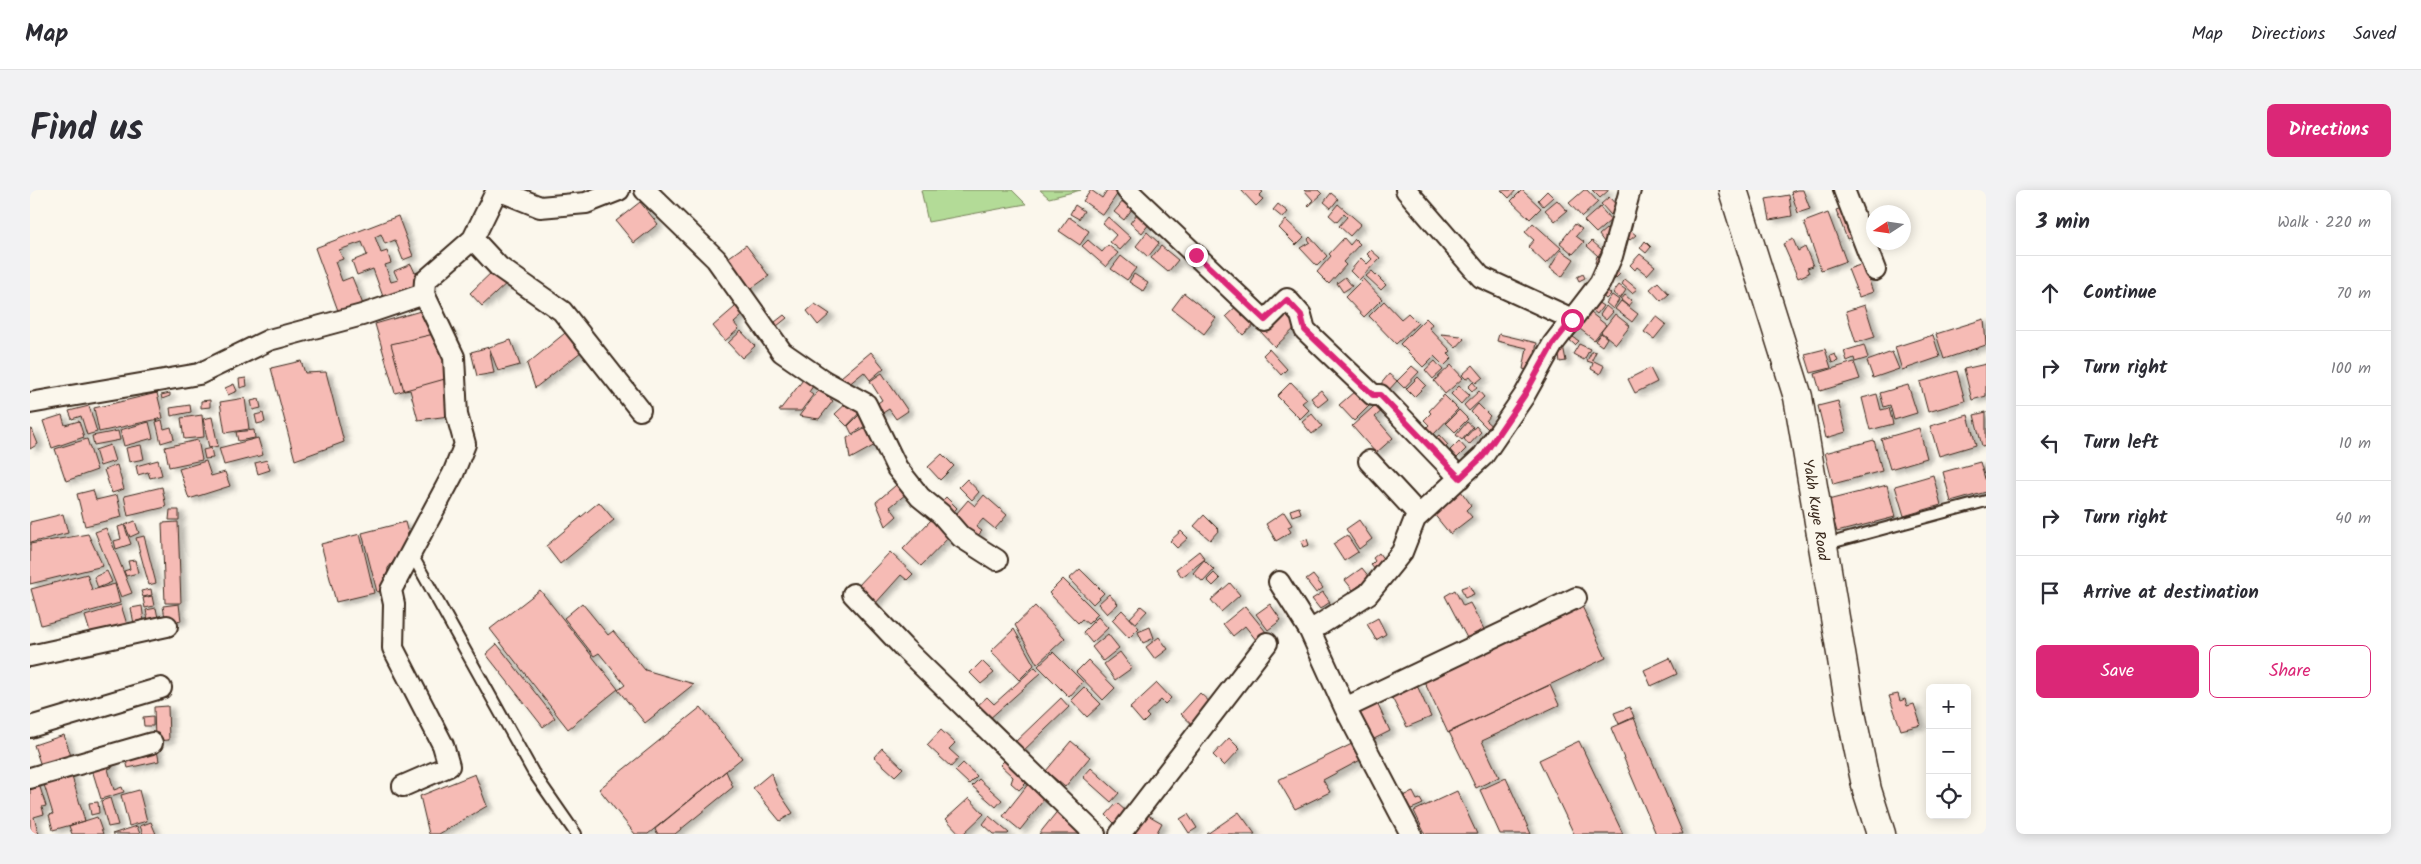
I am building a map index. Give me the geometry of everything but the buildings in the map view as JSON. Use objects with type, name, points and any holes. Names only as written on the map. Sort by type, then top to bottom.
[{"type":"main road","name":"Yakh Kuye Road","points":[[1734,190],[1798,398],[1822,546],[1866,790],[1882,834]]},
{"type":"street","points":[[403,786],[449,766],[444,745],[393,648],[394,604],[391,590],[452,474],[464,444],[457,415],[454,357],[424,294],[425,280],[473,239],[498,190],[540,207],[586,203],[619,190]]},
{"type":"street","points":[[645,190],[716,259],[782,352],[824,381],[866,404],[897,468],[920,497],[941,514],[961,537],[997,560]]},
{"type":"street","points":[[1127,190],[1265,320],[1287,300],[1301,315],[1305,330],[1373,395],[1380,395],[1460,478]]},
{"type":"street","points":[[1406,190],[1481,277],[1572,320]]},
{"type":"street","points":[[1310,631],[1368,594],[1402,552],[1415,518],[1483,456],[1524,396],[1553,344],[1600,283],[1612,256],[1630,190]]},
{"type":"street","points":[[1844,190],[1875,270]]},
{"type":"street","points":[[473,239],[499,267],[562,312],[640,410]]},
{"type":"street","points":[[30,403],[199,374],[269,340],[362,315],[424,294]]},
{"type":"street","points":[[1368,460],[1419,515]]},
{"type":"street","points":[[1279,582],[1310,631],[1345,708],[1411,834]]},
{"type":"street","points":[[853,594],[904,648],[1095,834]]},
{"type":"street","points":[[1345,708],[1576,598]]},
{"type":"street","points":[[30,656],[167,626]]},
{"type":"street","points":[[1120,834],[1267,643]]},
{"type":"street","points":[[30,727],[161,688]]},
{"type":"street","points":[[30,778],[152,743]]},
{"type":"lane","points":[[1822,546],[1986,501]]},
{"type":"lane","points":[[410,553],[533,772],[576,834]]},
{"type":"green space","points":[[921,190],[1012,190],[1026,204],[928,222]]},
{"type":"green space","points":[[1040,190],[1081,190],[1049,198]]},
{"type":"route","points":[[1196,255],[1265,320],[1287,300],[1301,315],[1305,330],[1373,395],[1380,395],[1460,478],[1483,456],[1524,396],[1553,344],[1572,320]]}]
